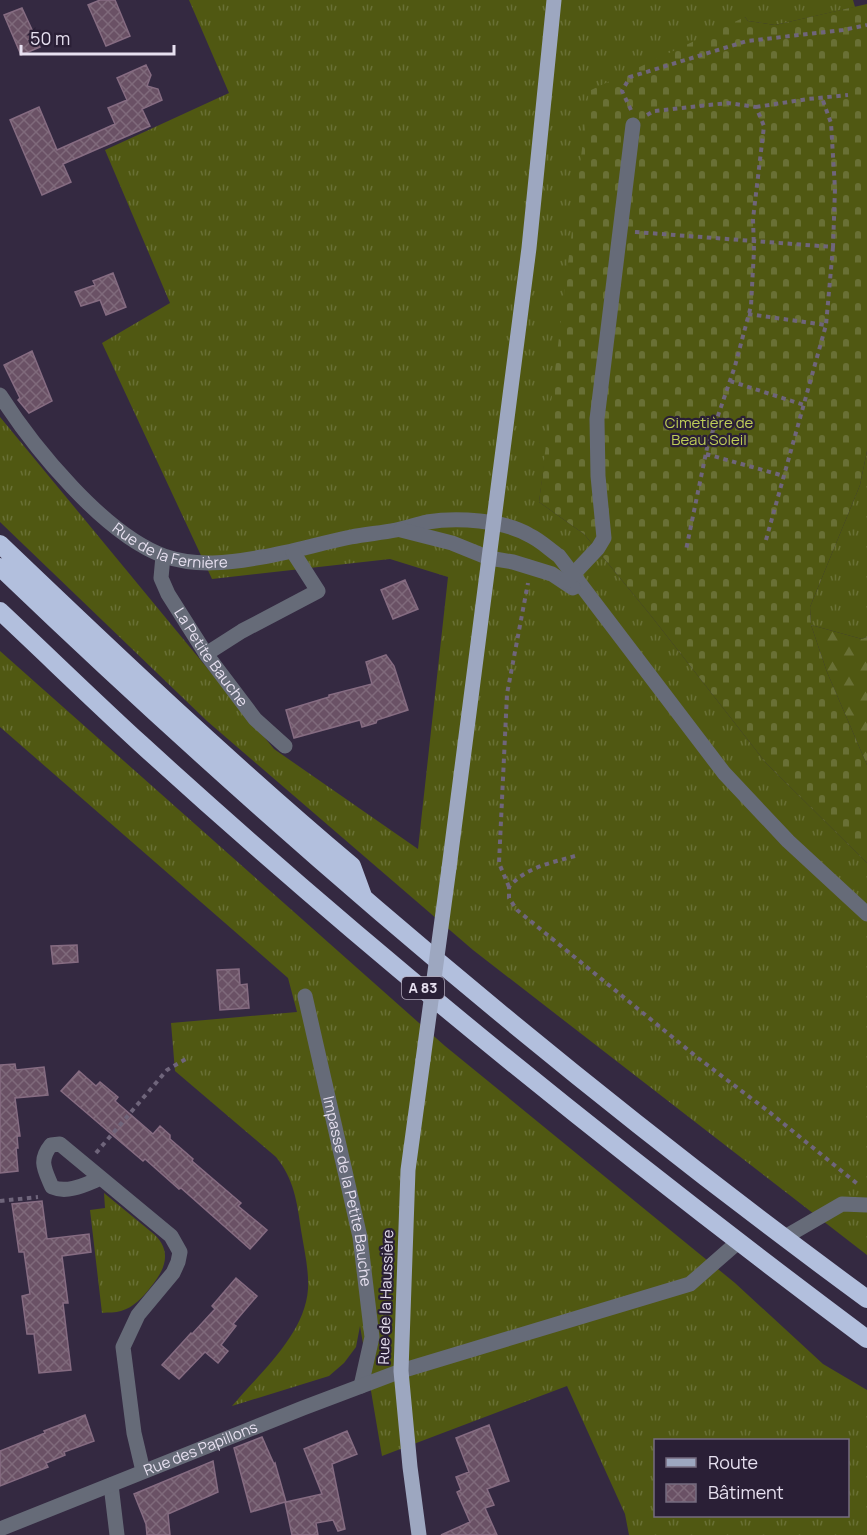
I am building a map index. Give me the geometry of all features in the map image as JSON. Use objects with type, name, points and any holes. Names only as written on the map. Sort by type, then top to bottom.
[{"type":"highway","points":[[0,544],[183,717],[352,866],[364,897]]},
{"type":"highway","name":"A 83","points":[[0,567],[165,723],[364,897],[567,1066],[785,1238],[867,1299]]},
{"type":"highway","name":"A 83","points":[[0,611],[142,745],[345,923],[493,1047],[738,1242],[867,1339]]},
{"type":"main road","name":"Rue de la Haussière","points":[[419,1535],[401,1371],[408,1170],[529,248],[555,0]]},
{"type":"street","points":[[636,122],[597,419],[598,476],[604,538],[598,548],[569,579],[592,602],[723,773],[788,841],[867,914]]},
{"type":"street","name":"Rue de la Fernière","points":[[0,395],[16,421],[84,501],[128,537],[163,556],[197,563],[230,563],[293,552],[351,537],[399,530],[428,522],[454,520],[494,523],[529,535],[559,556],[569,579]]},
{"type":"street","name":"Rue de la Fernière","points":[[399,530],[452,543],[489,558],[532,567],[569,579]]},
{"type":"street","points":[[206,654],[242,631],[318,591],[293,552]]},
{"type":"street","name":"La Petite Bauche","points":[[163,556],[161,578],[168,594],[206,654],[255,719],[285,746]]},
{"type":"street","name":"Impasse de la Petite Bauche","points":[[305,996],[360,1237],[372,1337],[361,1386]]},
{"type":"street","points":[[100,1178],[66,1190],[52,1187],[44,1167],[44,1154],[51,1145],[60,1144],[171,1236],[180,1252],[173,1273],[138,1315],[123,1347],[134,1433],[143,1471]]},
{"type":"street","points":[[785,1238],[842,1204],[865,1199]]},
{"type":"street","name":"Rue des Papillons","points":[[0,1529],[401,1371],[690,1284],[738,1242]]},
{"type":"street","points":[[111,1485],[117,1535]]},
{"type":"path","points":[[848,95],[756,107],[728,103],[654,111],[636,122],[622,91],[630,77],[747,41],[867,25]]},
{"type":"path","points":[[766,540],[826,325],[833,247],[835,189],[831,123],[822,98]]},
{"type":"path","points":[[686,550],[706,454],[730,381],[748,314],[754,241],[753,219],[765,126],[756,107]]},
{"type":"path","points":[[620,231],[833,247]]},
{"type":"path","points":[[748,314],[826,325]]},
{"type":"path","points":[[730,381],[804,405]]},
{"type":"path","points":[[706,454],[784,476]]},
{"type":"path","points":[[532,567],[507,694],[499,863],[509,887],[509,898],[517,910],[698,1058],[840,1168],[860,1187],[865,1199]]},
{"type":"path","points":[[509,887],[516,878],[532,869],[575,856]]},
{"type":"path","points":[[86,1165],[167,1070],[186,1059]]},
{"type":"path","points":[[0,1201],[42,1197],[52,1187]]},
{"type":"green space","points":[[189,0],[853,0],[855,7],[775,25],[748,21],[745,17],[550,422],[539,502],[584,534],[766,763],[867,863],[867,1255],[473,950],[207,721],[0,522],[0,417],[274,749],[418,849],[448,577],[390,559],[212,579],[102,343],[170,303],[105,150],[229,93]]},
{"type":"green space","name":"Cimetière de Beau Soleil","points":[[867,4],[867,451],[860,485],[810,607],[811,625],[827,672],[867,765],[867,863],[766,763],[584,534],[539,502],[589,91],[745,17],[748,21],[775,25]]},
{"type":"green space","points":[[867,451],[867,637],[862,639],[811,625],[810,607],[860,485]]},
{"type":"green space","points":[[811,625],[862,639],[867,637],[867,765],[827,672]]},
{"type":"green space","points":[[0,651],[445,1046],[735,1283],[823,1364],[867,1390],[867,1535],[629,1535],[625,1514],[567,1386],[382,1456],[360,1326],[356,1347],[344,1363],[329,1376],[232,1406],[280,1352],[299,1321],[308,1289],[306,1259],[296,1200],[291,1182],[282,1165],[276,1157],[175,1071],[171,1023],[297,1012],[288,978],[0,727]]},
{"type":"green space","points":[[104,1193],[155,1235],[164,1248],[165,1255],[159,1275],[137,1302],[121,1311],[102,1313],[90,1210],[105,1208]]},
{"type":"building","points":[[100,0],[115,0],[130,36],[106,46],[88,5]]},
{"type":"building","points":[[22,8],[40,47],[21,55],[4,15]]},
{"type":"building","points":[[146,65],[151,75],[147,86],[158,89],[162,100],[142,109],[150,126],[63,164],[71,182],[42,195],[10,120],[39,107],[57,150],[115,124],[108,108],[127,100],[117,78]]},
{"type":"building","points":[[113,273],[126,307],[106,315],[100,300],[81,306],[75,292],[95,285],[93,281]]},
{"type":"building","points":[[32,351],[52,401],[29,413],[18,400],[20,398],[4,365]]},
{"type":"building","points":[[405,580],[418,609],[393,619],[381,590]]},
{"type":"building","points":[[386,655],[394,666],[408,710],[362,727],[360,720],[294,738],[286,710],[329,697],[329,695],[372,684],[366,662]]},
{"type":"building","points":[[77,945],[78,962],[53,964],[51,946]]},
{"type":"building","points":[[239,969],[240,985],[247,984],[249,1008],[220,1010],[217,970]]},
{"type":"building","points":[[15,1064],[16,1070],[44,1067],[48,1095],[15,1098],[20,1136],[17,1136],[18,1148],[16,1148],[18,1171],[0,1173],[0,1065]]},
{"type":"building","points":[[79,1071],[96,1086],[100,1082],[118,1097],[115,1101],[153,1134],[160,1126],[170,1135],[170,1139],[193,1159],[192,1161],[241,1203],[238,1206],[267,1230],[250,1249],[181,1188],[179,1189],[145,1159],[143,1161],[61,1091]]},
{"type":"building","points":[[42,1201],[47,1239],[89,1234],[91,1252],[62,1256],[68,1303],[63,1303],[71,1370],[39,1373],[34,1334],[27,1334],[22,1296],[30,1294],[24,1252],[19,1252],[12,1204]]},
{"type":"building","points":[[236,1278],[257,1296],[233,1324],[236,1326],[221,1345],[228,1351],[218,1363],[205,1352],[179,1379],[162,1365],[215,1309],[212,1306]]},
{"type":"building","points":[[85,1415],[94,1441],[64,1452],[65,1455],[46,1463],[48,1467],[0,1486],[0,1451]]},
{"type":"building","points":[[489,1425],[509,1481],[487,1489],[494,1505],[485,1508],[497,1535],[441,1535],[470,1522],[457,1492],[461,1490],[456,1477],[469,1472],[456,1438]]},
{"type":"building","points":[[347,1431],[357,1454],[332,1464],[345,1529],[338,1531],[333,1520],[316,1523],[318,1535],[292,1535],[285,1502],[251,1512],[234,1448],[262,1437],[275,1463],[286,1502],[322,1494],[304,1449]]},
{"type":"building","points":[[213,1461],[218,1492],[168,1514],[170,1535],[147,1535],[146,1524],[134,1494]]}]
